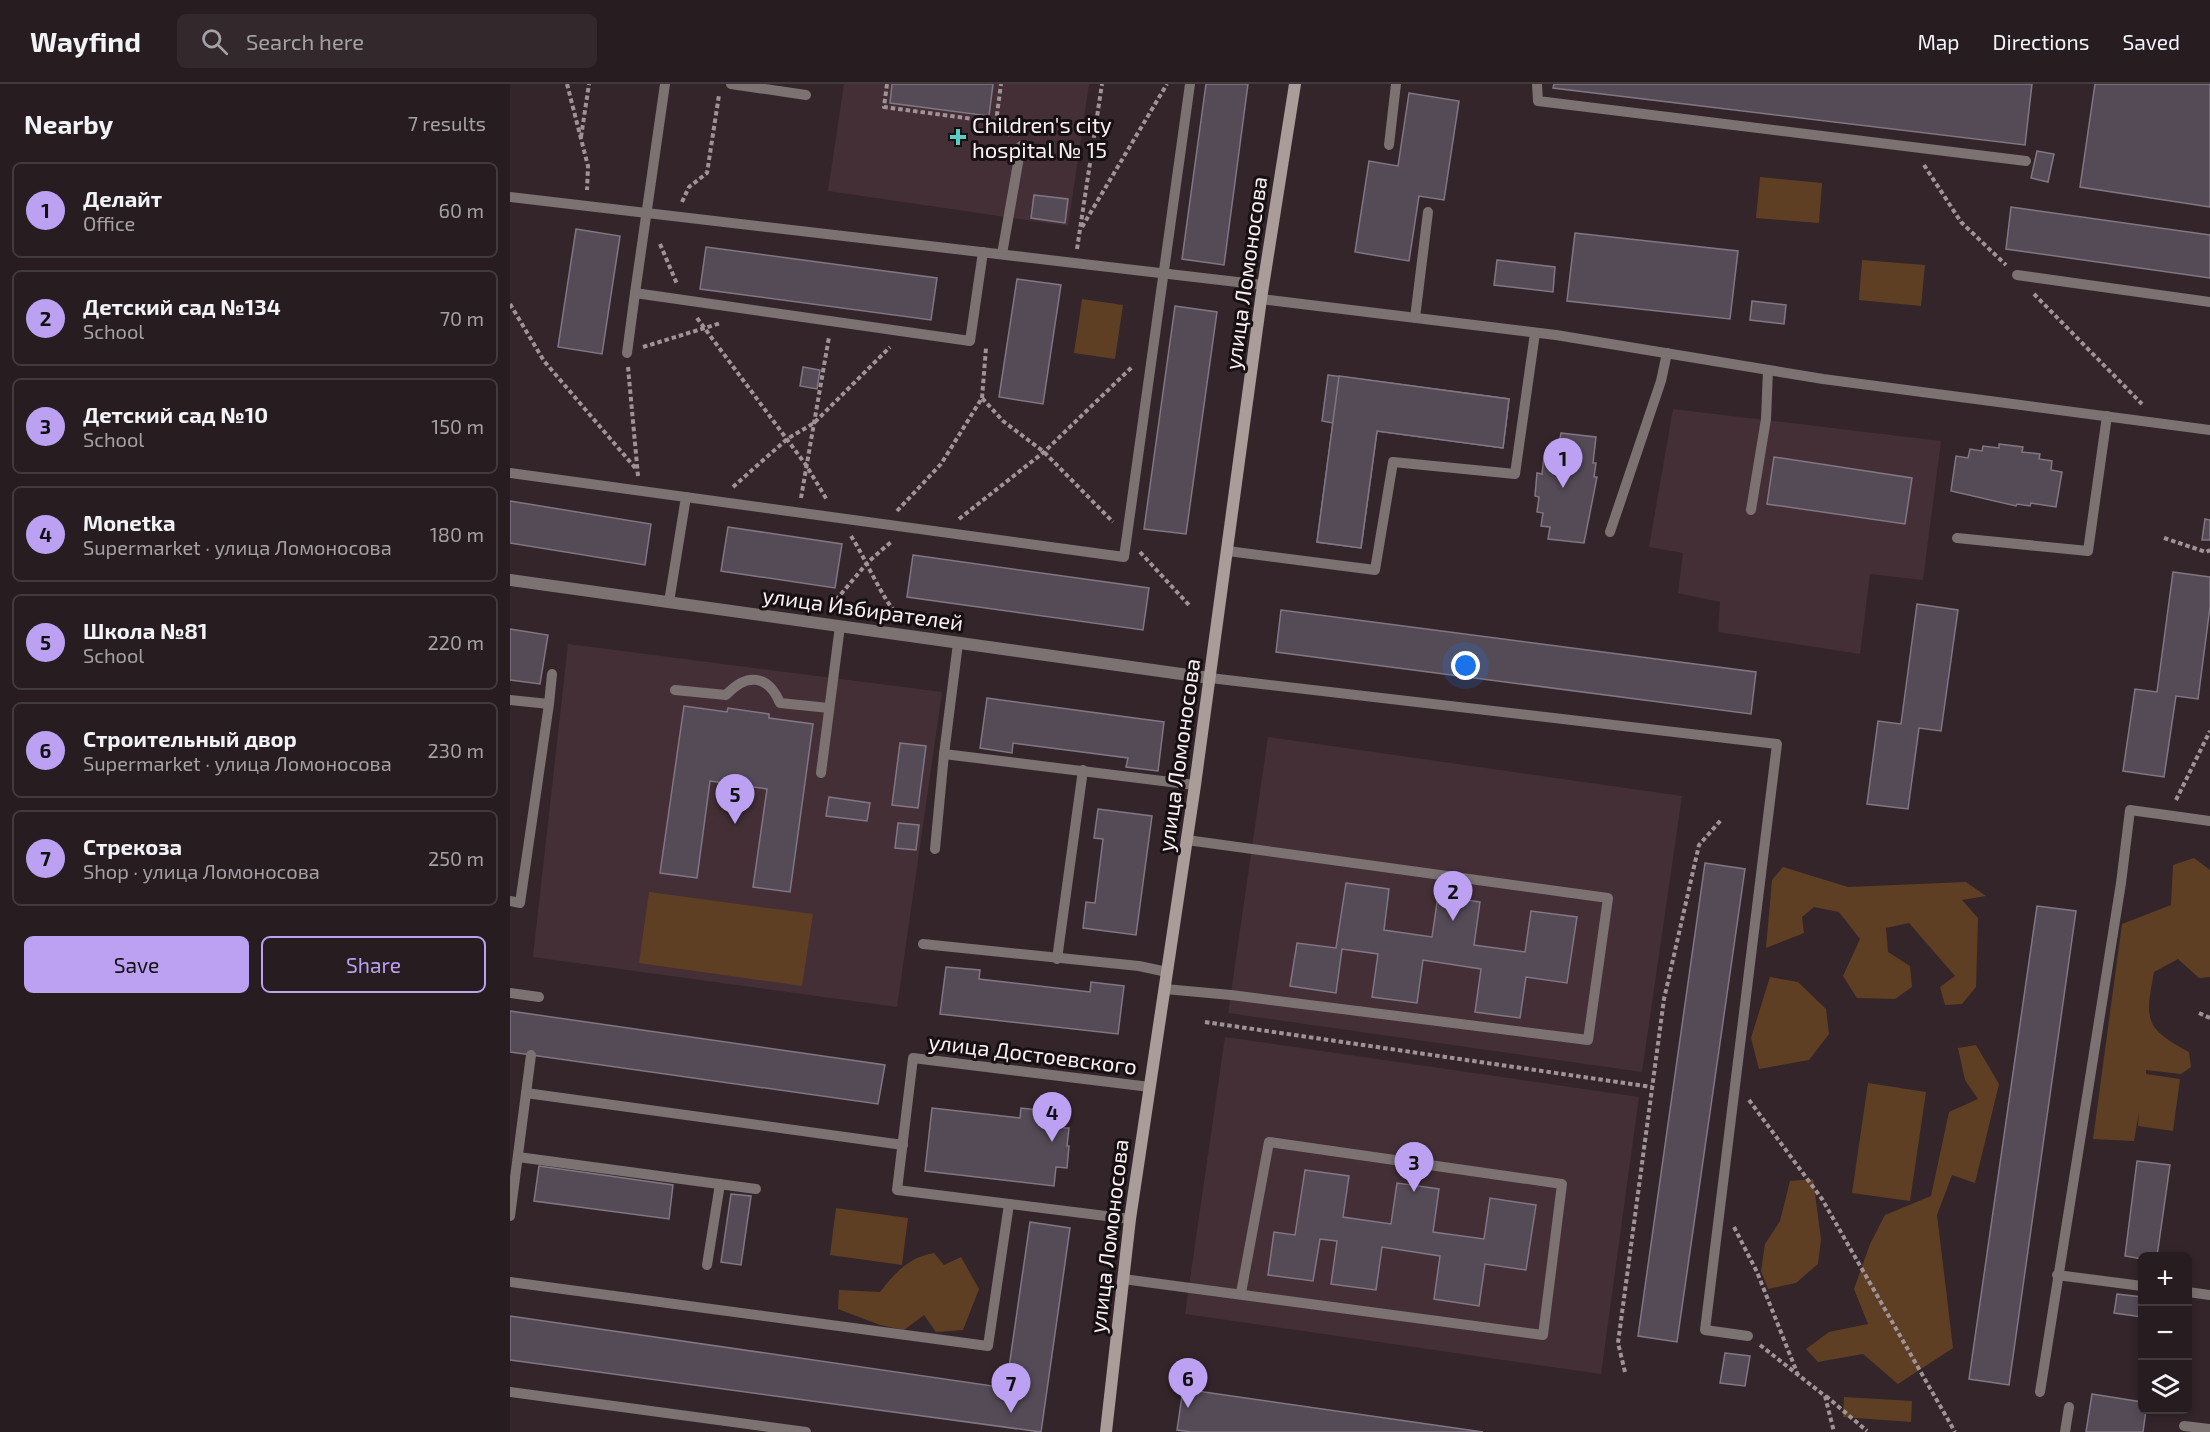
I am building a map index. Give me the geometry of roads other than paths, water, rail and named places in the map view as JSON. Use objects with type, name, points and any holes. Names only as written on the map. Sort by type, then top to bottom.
[{"type":"street","name":"улица Ломоносова","points":[[1106,1432],[1130,1219],[1196,785],[1261,299],[1295,84]]},
{"type":"street","name":"улица Избирателей","points":[[510,580],[1210,678]]},
{"type":"lane","points":[[627,352],[665,84]]},
{"type":"lane","points":[[731,84],[806,95]]},
{"type":"lane","points":[[510,473],[1124,557],[1191,84]]},
{"type":"lane","points":[[1389,145],[1396,84]]},
{"type":"lane","points":[[1537,84],[1538,101],[2026,161]]},
{"type":"lane","points":[[1002,254],[1021,146]]},
{"type":"lane","points":[[510,196],[1263,285]]},
{"type":"lane","points":[[1415,318],[1428,212]]},
{"type":"lane","points":[[635,293],[970,341],[983,252]]},
{"type":"lane","points":[[2017,275],[2210,302]]},
{"type":"lane","points":[[1261,299],[1535,333],[1823,379],[2210,430]]},
{"type":"lane","points":[[1228,551],[1375,570],[1392,462],[1515,474],[1535,333]]},
{"type":"lane","points":[[1610,532],[1661,381],[1666,353]]},
{"type":"lane","points":[[1751,510],[1766,419],[1768,370]]},
{"type":"lane","points":[[1957,538],[2088,551],[2107,416]]},
{"type":"lane","points":[[669,602],[687,497]]},
{"type":"lane","points":[[821,773],[840,626]]},
{"type":"lane","points":[[935,849],[958,643]]},
{"type":"lane","points":[[510,901],[520,903],[552,674]]},
{"type":"lane","points":[[1210,678],[1777,744],[1705,1329],[1748,1336]]},
{"type":"lane","points":[[675,690],[726,695],[735,685],[757,680],[767,683],[774,690],[780,703],[829,708]]},
{"type":"lane","points":[[510,699],[549,704]]},
{"type":"lane","points":[[944,754],[1196,785]]},
{"type":"lane","points":[[1057,958],[1083,771]]},
{"type":"lane","points":[[2040,1392],[2119,894],[2130,810],[2210,821]]},
{"type":"lane","points":[[1165,989],[1231,995],[1588,1040],[1608,898],[1187,840]]},
{"type":"lane","points":[[923,944],[1167,972]]},
{"type":"lane","points":[[510,993],[539,997]]},
{"type":"lane","points":[[510,1216],[531,1055]]},
{"type":"lane","name":"улица Достоевского","points":[[903,1145],[913,1058],[1150,1087]]},
{"type":"lane","points":[[526,1092],[903,1145],[897,1190],[1130,1219]]},
{"type":"lane","points":[[1123,1279],[1543,1335],[1562,1184],[1269,1142],[1241,1293]]},
{"type":"lane","points":[[518,1157],[756,1189]]},
{"type":"lane","points":[[707,1265],[720,1184]]},
{"type":"lane","points":[[510,1282],[988,1346],[1009,1204]]},
{"type":"lane","points":[[2057,1275],[2138,1285]]},
{"type":"lane","points":[[2192,1293],[2210,1295]]},
{"type":"lane","points":[[510,1392],[806,1432]]},
{"type":"lane","points":[[2065,1432],[2069,1407]]},
{"type":"lane","points":[[2184,1426],[2210,1429]]},
{"type":"place","name":"Children's city hospital № 15","points":[[958,137]]},
{"type":"place","name":"Делайт","points":[[1563,488]]},
{"type":"place","name":"Школа №81","points":[[735,824]]},
{"type":"place","name":"Детский сад №134","points":[[1453,921]]},
{"type":"place","name":"Monetka","points":[[1052,1142]]},
{"type":"place","name":"Детский сад №10","points":[[1414,1192]]},
{"type":"place","name":"Строительный двор","points":[[1188,1408]]},
{"type":"place","name":"Стрекоза","points":[[1011,1413]]}]
